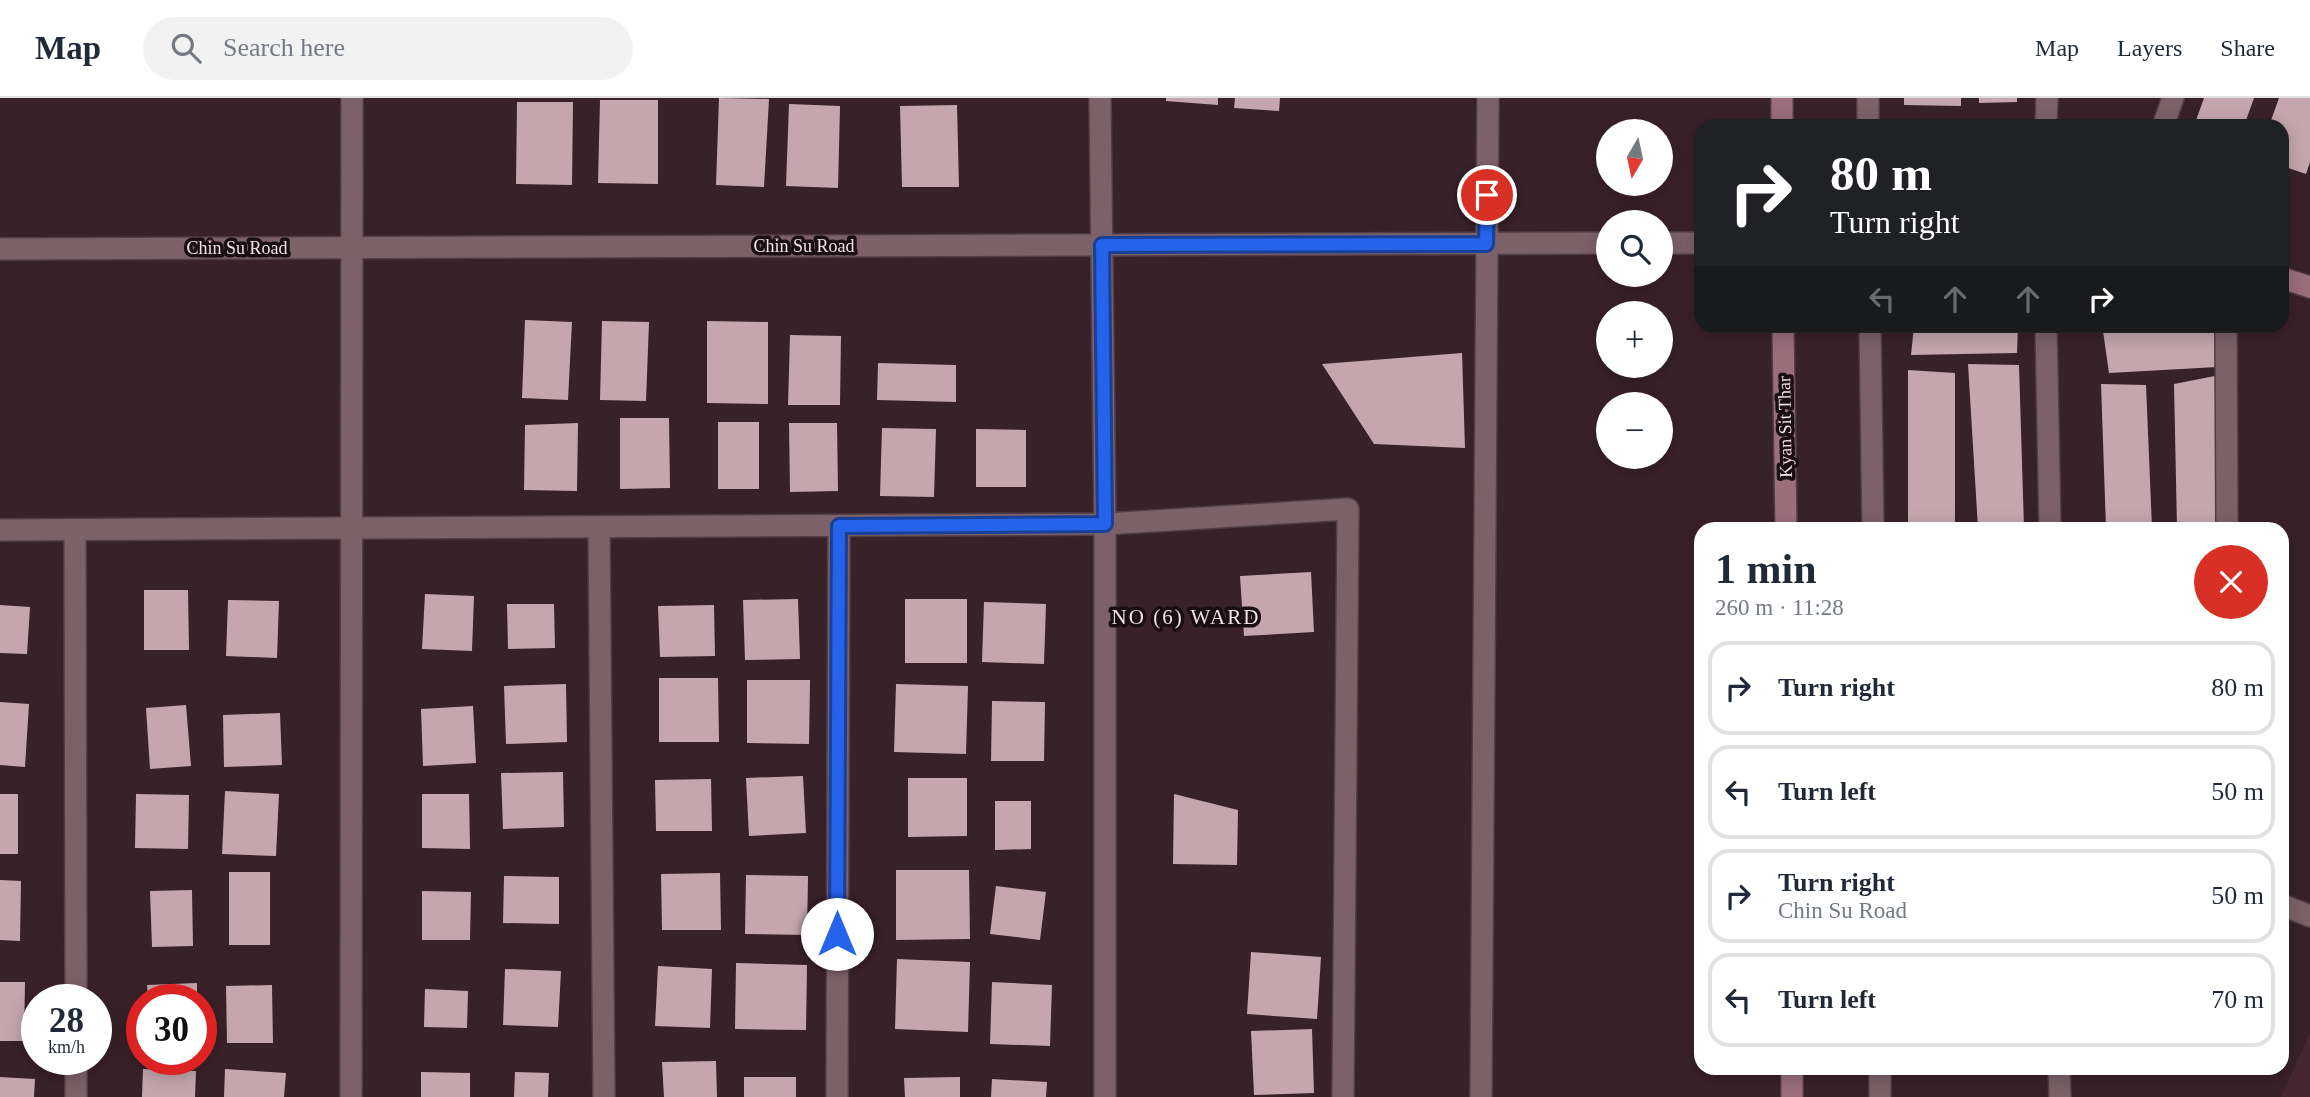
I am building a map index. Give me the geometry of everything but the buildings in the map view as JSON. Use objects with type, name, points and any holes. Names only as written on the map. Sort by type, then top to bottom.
[{"type":"main road","points":[[1782,98],[1782,119]]},
{"type":"main road","points":[[2289,279],[2309,283]]},
{"type":"main road","name":"Kyan Sit Thar","points":[[1783,333],[1786,522]]},
{"type":"main road","points":[[1792,1075],[1792,1097]]},
{"type":"street","points":[[351,1097],[352,98]]},
{"type":"street","points":[[1100,98],[1105,524],[1105,1097]]},
{"type":"street","points":[[1481,1097],[1488,98]]},
{"type":"street","points":[[1868,98],[1868,119]]},
{"type":"street","points":[[2046,119],[2047,98]]},
{"type":"street","points":[[2166,119],[2173,98]]},
{"type":"street","name":"Chin Su Road","points":[[0,249],[1596,243]]},
{"type":"street","points":[[1673,243],[1694,243]]},
{"type":"street","points":[[1870,333],[1873,522]]},
{"type":"street","points":[[2046,333],[2050,522]]},
{"type":"street","points":[[2226,333],[2227,522]]},
{"type":"street","points":[[0,530],[1105,524],[1348,509],[1343,1097]]},
{"type":"street","points":[[837,1097],[839,526]]},
{"type":"street","points":[[599,527],[604,1097]]},
{"type":"street","points":[[75,530],[76,984]]},
{"type":"street","points":[[2289,908],[2310,916]]},
{"type":"street","points":[[76,1075],[76,1097]]},
{"type":"street","points":[[1880,1075],[1880,1097]]},
{"type":"street","points":[[2059,1075],[2060,1097]]},
{"type":"shaded area","points":[[2310,1032],[2310,1097],[2281,1097]]},
{"type":"district","name":"NO (6) WARD","points":[[1186,617]]},
{"type":"route","points":[[837,934],[839,526],[1105,524],[1102,245],[1486,244],[1487,195]]}]
